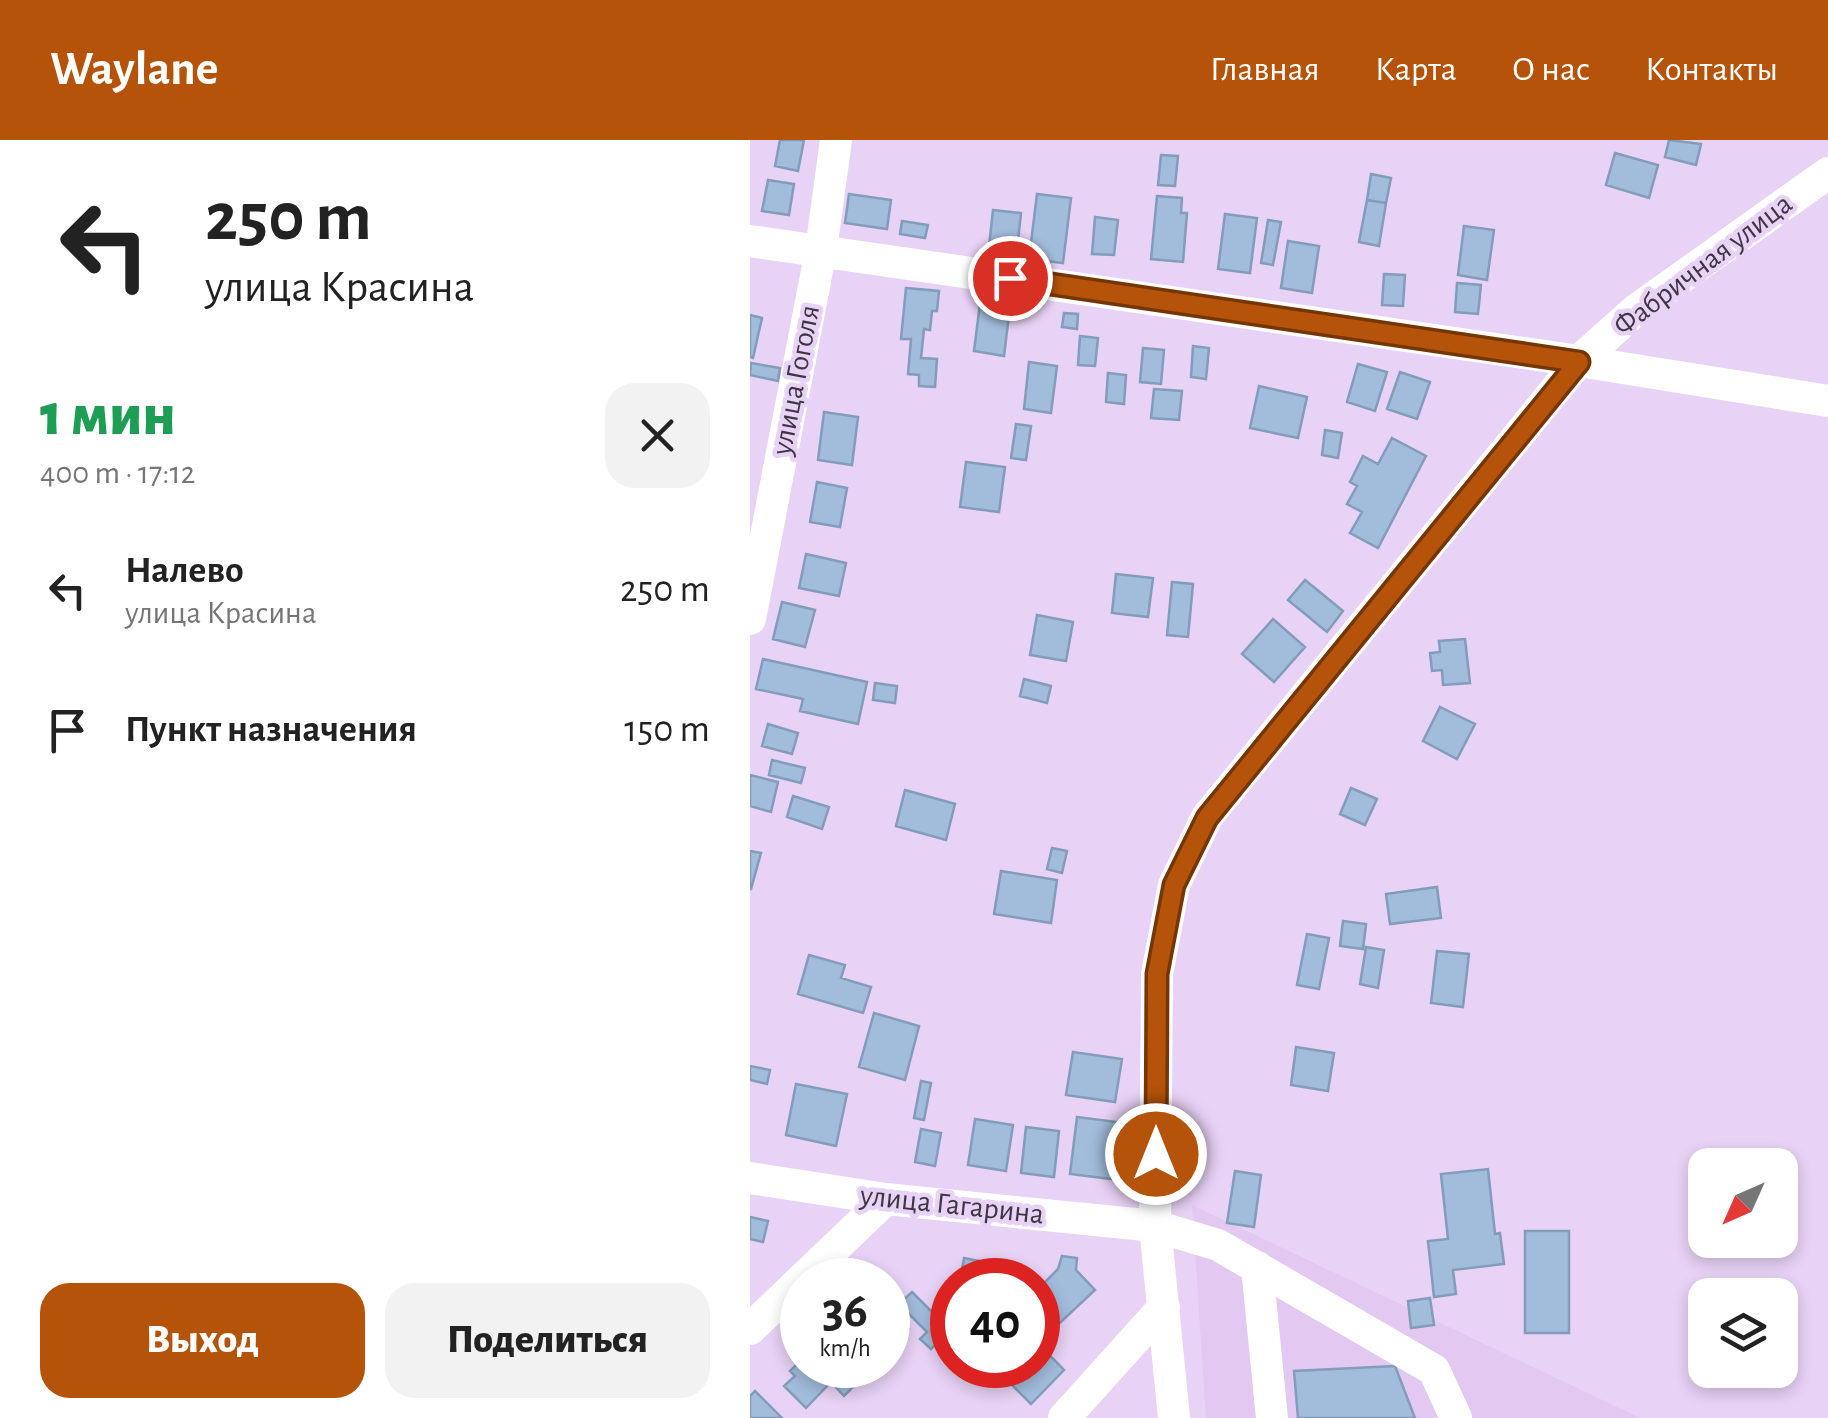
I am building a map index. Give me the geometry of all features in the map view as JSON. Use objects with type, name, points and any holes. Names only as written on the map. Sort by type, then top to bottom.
[{"type":"street","name":"улица Гоголя","points":[[750,620],[821,250],[836,140]]},
{"type":"street","name":"Фабричная улица","points":[[1174,1418],[1155,1226],[1157,974],[1174,885],[1199,834],[1220,802],[1579,362],[1636,310],[1828,173]]},
{"type":"street","points":[[750,240],[1828,402]]},
{"type":"street","name":"улица Гагарина","points":[[750,1178],[886,1199],[1155,1226],[1218,1245],[1434,1370],[1456,1418]]},
{"type":"street","points":[[750,1329],[886,1199]]},
{"type":"street","points":[[1257,1267],[1272,1418]]},
{"type":"street","points":[[1064,1418],[1164,1308]]},
{"type":"shaded area","points":[[1192,1205],[1640,1418],[1206,1418]]},
{"type":"building","points":[[780,140],[804,140],[798,171],[775,166]]},
{"type":"building","points":[[1669,140],[1701,144],[1696,165],[1665,157]]},
{"type":"building","points":[[1615,153],[1658,165],[1649,198],[1606,185]]},
{"type":"building","points":[[1161,155],[1178,156],[1175,186],[1158,185]]},
{"type":"building","points":[[1371,174],[1391,178],[1386,203],[1367,200]]},
{"type":"building","points":[[768,180],[794,184],[789,215],[762,211]]},
{"type":"building","points":[[849,194],[891,200],[887,229],[845,223]]},
{"type":"building","points":[[1037,194],[1071,198],[1063,263],[1029,259]]},
{"type":"building","points":[[1157,196],[1182,198],[1181,213],[1187,213],[1183,262],[1151,259]]},
{"type":"building","points":[[1367,200],[1386,203],[1379,246],[1359,242]]},
{"type":"building","points":[[993,210],[1021,213],[1017,250],[989,247]]},
{"type":"building","points":[[1225,214],[1257,218],[1250,273],[1218,269]]},
{"type":"building","points":[[1095,217],[1118,220],[1114,255],[1092,254]]},
{"type":"building","points":[[1268,220],[1281,222],[1273,265],[1261,263]]},
{"type":"building","points":[[902,221],[928,225],[925,238],[900,234]]},
{"type":"building","points":[[1464,226],[1494,230],[1487,280],[1458,275]]},
{"type":"building","points":[[1288,241],[1319,246],[1312,293],[1281,288]]},
{"type":"building","points":[[1384,274],[1405,275],[1403,306],[1382,305]]},
{"type":"building","points":[[1457,283],[1481,285],[1478,314],[1455,312]]},
{"type":"building","points":[[906,288],[939,291],[930,330],[924,329],[921,358],[937,359],[935,387],[919,386],[919,375],[908,374],[911,339],[901,339]]},
{"type":"building","points":[[980,303],[1010,307],[1004,356],[974,351]]},
{"type":"building","points":[[1064,313],[1078,314],[1077,329],[1062,327]]},
{"type":"building","points":[[750,315],[762,318],[753,358],[750,357]]},
{"type":"building","points":[[1080,336],[1098,338],[1095,366],[1078,365]]},
{"type":"building","points":[[1193,346],[1209,348],[1206,379],[1191,377]]},
{"type":"building","points":[[1143,348],[1164,350],[1161,384],[1140,382]]},
{"type":"building","points":[[1029,362],[1057,366],[1051,413],[1024,409]]},
{"type":"building","points":[[751,363],[780,368],[778,381],[750,375]]},
{"type":"building","points":[[1358,364],[1387,372],[1375,411],[1347,402]]},
{"type":"building","points":[[1400,372],[1430,382],[1417,419],[1387,409]]},
{"type":"building","points":[[1108,373],[1126,375],[1124,404],[1106,402]]},
{"type":"building","points":[[1259,386],[1307,397],[1298,438],[1250,428]]},
{"type":"building","points":[[1154,389],[1182,391],[1179,420],[1151,418]]},
{"type":"building","points":[[824,412],[858,417],[852,465],[818,460]]},
{"type":"building","points":[[1016,424],[1031,426],[1026,460],[1011,458]]},
{"type":"building","points":[[1325,430],[1342,433],[1338,458],[1322,455]]},
{"type":"building","points":[[1392,438],[1426,456],[1378,548],[1350,533],[1362,512],[1347,504],[1357,486],[1350,482],[1363,456],[1378,464]]},
{"type":"building","points":[[966,462],[1005,467],[999,512],[960,507]]},
{"type":"building","points":[[817,482],[847,488],[840,527],[810,522]]},
{"type":"building","points":[[806,554],[846,563],[839,596],[799,588]]},
{"type":"building","points":[[1116,574],[1153,578],[1148,617],[1112,613]]},
{"type":"building","points":[[1305,580],[1343,611],[1327,632],[1288,600]]},
{"type":"building","points":[[1172,582],[1193,584],[1188,637],[1167,635]]},
{"type":"building","points":[[782,602],[815,610],[805,647],[773,639]]},
{"type":"building","points":[[1037,615],[1073,622],[1066,661],[1030,655]]},
{"type":"building","points":[[1273,619],[1305,647],[1274,682],[1242,654]]},
{"type":"building","points":[[1465,639],[1470,683],[1443,685],[1442,670],[1432,671],[1430,653],[1440,652],[1439,641]]},
{"type":"building","points":[[763,659],[867,682],[858,724],[800,711],[803,699],[756,689]]},
{"type":"building","points":[[1024,679],[1051,686],[1047,703],[1020,696]]},
{"type":"building","points":[[875,683],[897,686],[895,703],[873,700]]},
{"type":"building","points":[[1440,707],[1475,724],[1457,759],[1423,741]]},
{"type":"building","points":[[768,724],[798,733],[792,754],[762,746]]},
{"type":"building","points":[[772,760],[805,768],[801,783],[769,775]]},
{"type":"building","points":[[750,775],[778,782],[771,812],[750,806]]},
{"type":"building","points":[[1351,788],[1377,799],[1365,825],[1340,814]]},
{"type":"building","points":[[905,790],[955,804],[946,840],[896,826]]},
{"type":"building","points":[[793,796],[829,807],[822,829],[787,817]]},
{"type":"building","points":[[1052,848],[1067,851],[1062,873],[1047,869]]},
{"type":"building","points":[[750,851],[761,853],[751,889],[750,889]]},
{"type":"building","points":[[1001,871],[1057,880],[1051,923],[994,914]]},
{"type":"building","points":[[1437,887],[1441,918],[1390,924],[1386,894]]},
{"type":"building","points":[[1343,921],[1366,924],[1363,949],[1340,946]]},
{"type":"building","points":[[1307,934],[1329,938],[1319,989],[1297,985]]},
{"type":"building","points":[[1366,947],[1384,950],[1378,988],[1360,984]]},
{"type":"building","points":[[1437,951],[1469,954],[1463,1007],[1431,1003]]},
{"type":"building","points":[[809,955],[845,965],[841,978],[871,987],[863,1013],[798,994]]},
{"type":"building","points":[[874,1013],[919,1026],[905,1080],[859,1067]]},
{"type":"building","points":[[1296,1047],[1334,1053],[1328,1091],[1291,1085]]},
{"type":"building","points":[[1073,1052],[1122,1059],[1115,1102],[1066,1095]]},
{"type":"building","points":[[750,1066],[770,1070],[767,1084],[750,1080]]},
{"type":"building","points":[[921,1081],[931,1083],[924,1120],[914,1118]]},
{"type":"building","points":[[796,1084],[847,1094],[836,1146],[786,1135]]},
{"type":"building","points":[[1077,1117],[1117,1122],[1116,1137],[1132,1139],[1129,1167],[1112,1165],[1111,1179],[1070,1174]]},
{"type":"building","points":[[975,1119],[1013,1125],[1006,1171],[968,1165]]},
{"type":"building","points":[[1026,1127],[1059,1131],[1054,1177],[1021,1173]]},
{"type":"building","points":[[921,1129],[941,1133],[935,1166],[915,1162]]},
{"type":"building","points":[[1488,1169],[1495,1234],[1500,1233],[1504,1264],[1453,1270],[1456,1294],[1434,1297],[1428,1241],[1448,1239],[1441,1174]]},
{"type":"building","points":[[1235,1171],[1261,1175],[1254,1227],[1227,1223]]},
{"type":"building","points":[[750,1217],[768,1221],[763,1242],[750,1239]]},
{"type":"building","points":[[1525,1231],[1569,1231],[1569,1333],[1525,1333]]},
{"type":"building","points":[[1062,1256],[1077,1258],[1076,1270],[1095,1290],[1060,1323]]},
{"type":"building","points":[[910,1294],[930,1310],[930,1348],[920,1339],[927,1332],[910,1315]]},
{"type":"building","points":[[1430,1298],[1434,1325],[1411,1328],[1408,1301]]},
{"type":"building","points":[[1395,1366],[1415,1418],[1298,1418],[1294,1371]]},
{"type":"building","points":[[786,1388],[825,1388],[806,1408]]},
{"type":"building","points":[[1015,1388],[1047,1388],[1031,1404]]},
{"type":"building","points":[[755,1391],[782,1418],[750,1418],[750,1396]]},
{"type":"route","points":[[1010,278],[1579,362],[1207,818],[1174,885],[1157,974],[1156,1154]]}]
